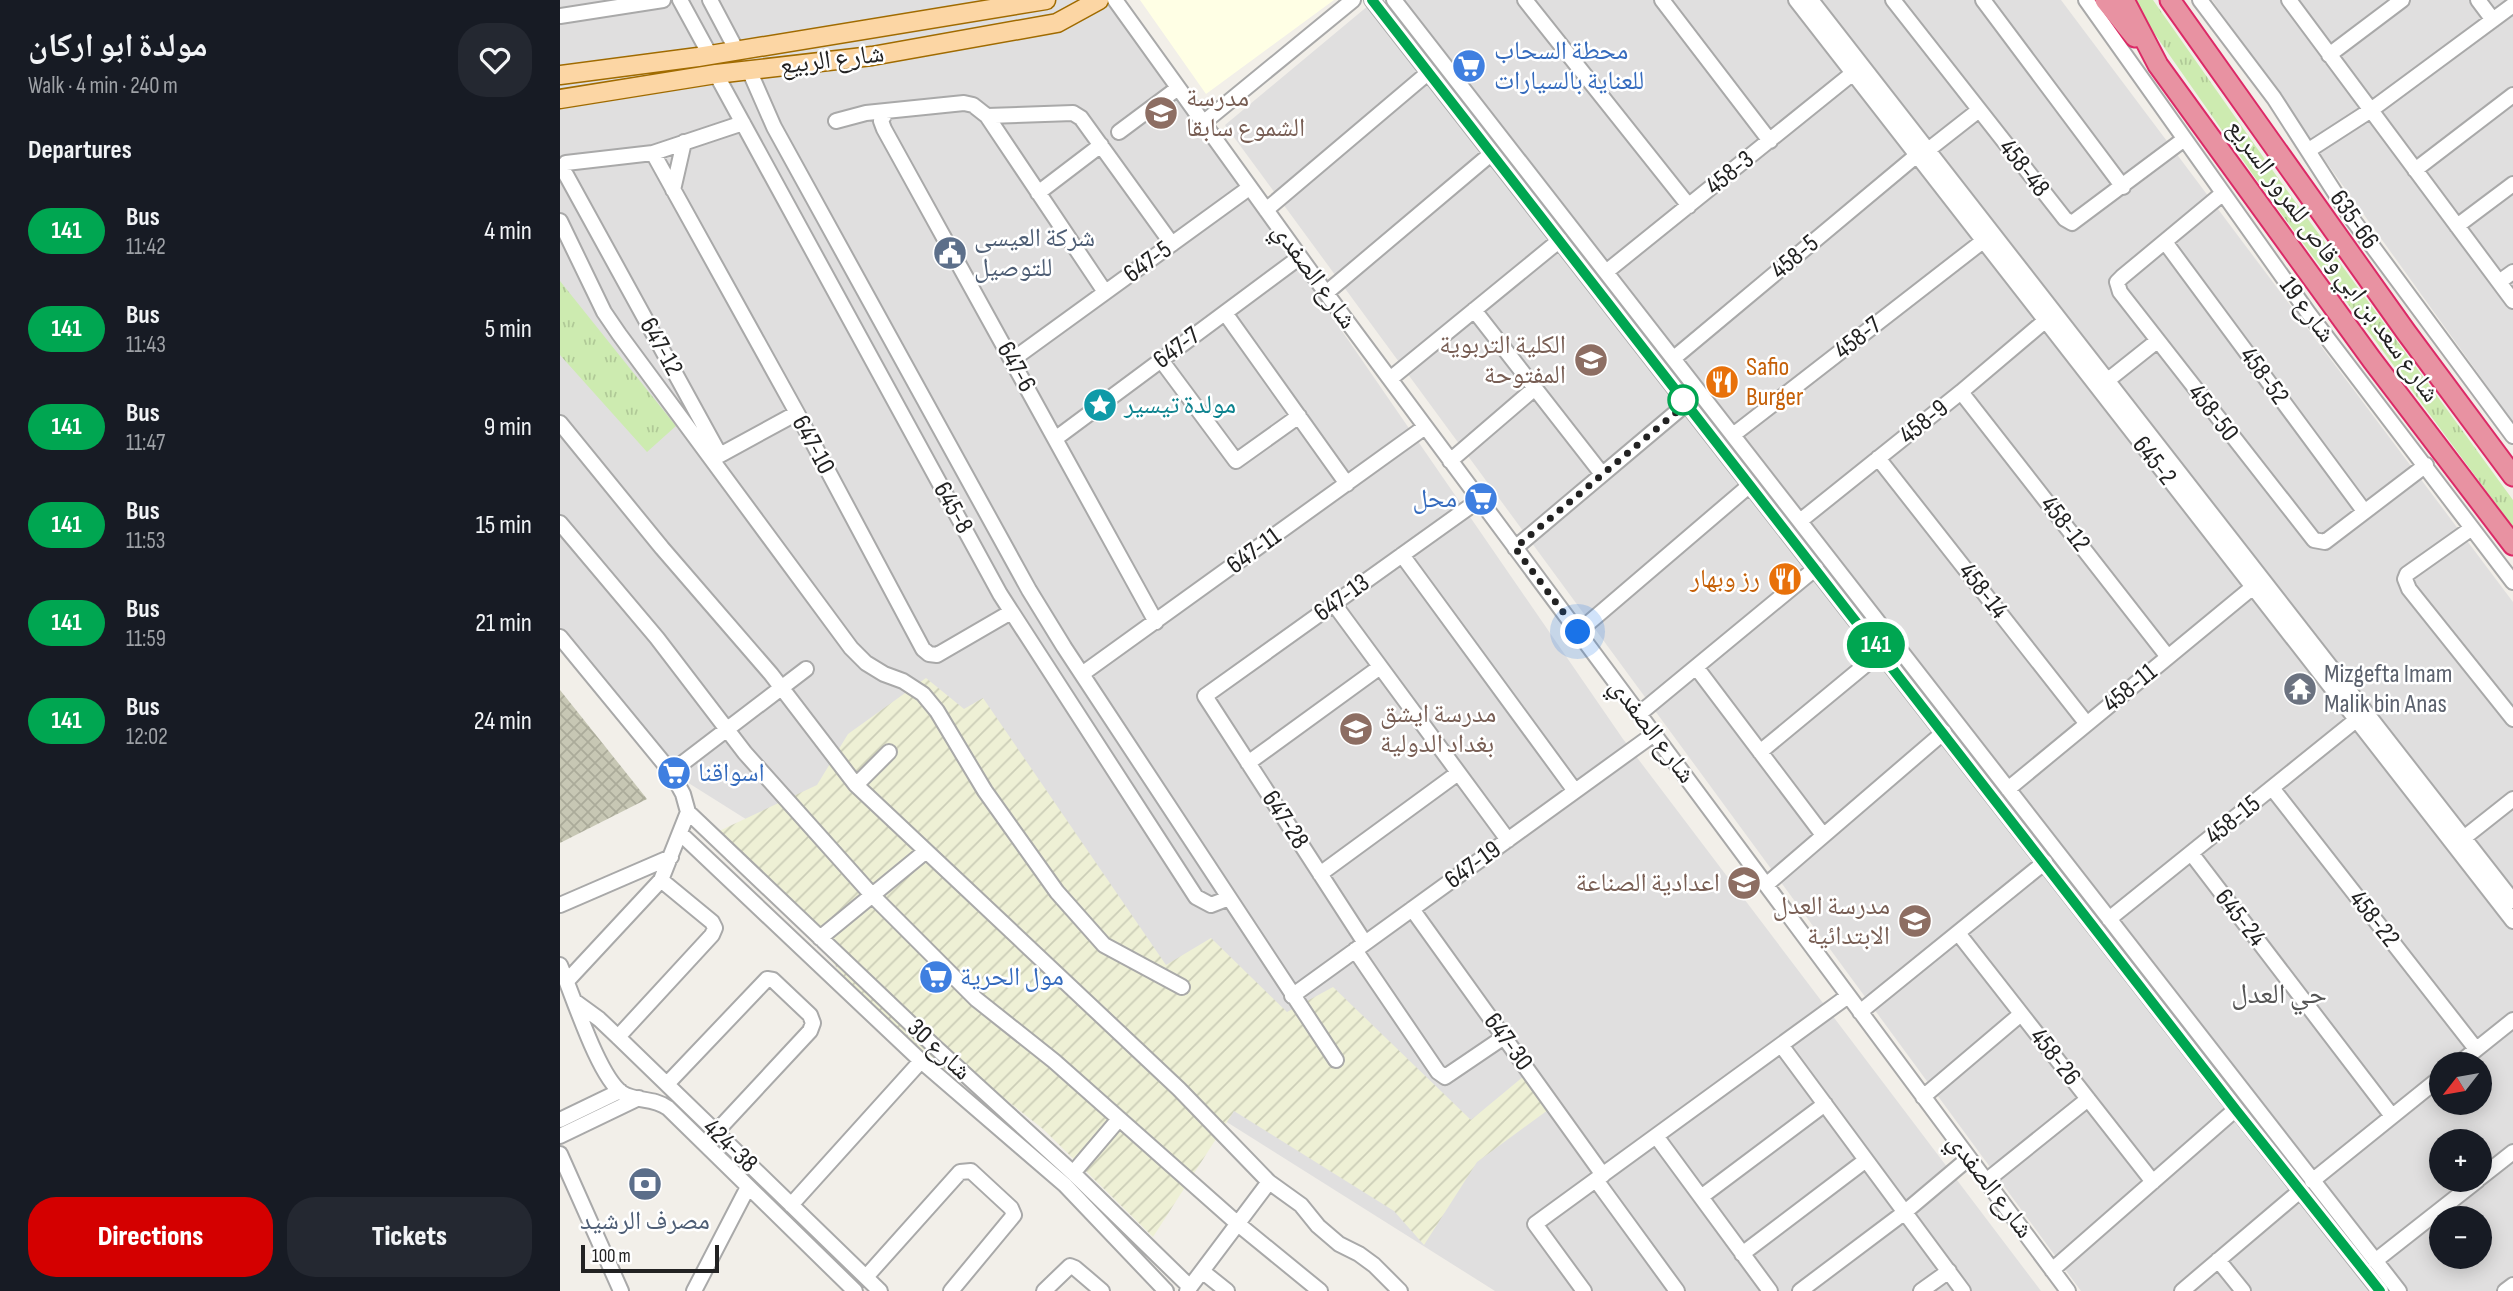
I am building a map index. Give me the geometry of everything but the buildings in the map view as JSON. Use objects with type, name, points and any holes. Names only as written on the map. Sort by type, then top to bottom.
[{"type":"highway","points":[[2105,0],[2158,65]]},
{"type":"highway","name":"شارع سعد بن ابي وقاص للمرور السريع","points":[[2124,0],[2158,65],[2372,360],[2513,545]]},
{"type":"highway","name":"شارع سعد بن ابي وقاص للمرور السريع","points":[[2170,0],[2513,477]]},
{"type":"highway","points":[[2186,0],[2273,145]]},
{"type":"main road","name":"شارع الربيع","points":[[560,75],[737,51],[1046,0]]},
{"type":"main road","name":"شارع الربيع","points":[[560,99],[716,74],[872,56],[1057,23],[1099,0]]},
{"type":"street","points":[[560,16],[598,5],[663,0]]},
{"type":"street","points":[[680,0],[710,55]]},
{"type":"street","points":[[710,0],[737,51]]},
{"type":"street","name":"شارع الصفدي","points":[[1115,0],[1450,461],[2068,1291]]},
{"type":"street","points":[[1203,122],[1353,0]]},
{"type":"street","points":[[1372,0],[2045,862],[2142,974],[2399,1291]]},
{"type":"street","points":[[1395,0],[2109,919],[2142,974],[2236,1110],[2380,1291]]},
{"type":"street","points":[[1525,0],[1689,206]]},
{"type":"street","points":[[1662,0],[1769,141]]},
{"type":"street","name":"645-2","points":[[1796,0],[2022,280],[2108,380],[2253,587],[2513,921]]},
{"type":"street","name":"645-2","points":[[1811,0],[1983,241],[2022,280],[2046,320],[2465,837],[2513,901]]},
{"type":"street","name":"458-48","points":[[1893,0],[2065,219],[2072,223],[2183,140]]},
{"type":"street","points":[[1983,0],[2123,187]]},
{"type":"street","name":"شارع 19","points":[[2086,0],[2309,314],[2513,582]]},
{"type":"street","name":"635-66","points":[[2200,0],[2274,98],[2350,216],[2513,436]]},
{"type":"street","points":[[2289,0],[2513,301]]},
{"type":"street","points":[[2329,55],[2402,0]]},
{"type":"street","points":[[2478,0],[2493,20]]},
{"type":"street","points":[[2309,150],[2371,110],[2513,5]]},
{"type":"street","name":"645-8","points":[[749,70],[774,127],[1013,561],[1082,674],[1336,1059]]},
{"type":"street","points":[[1266,210],[1429,72]]},
{"type":"street","name":"458-3","points":[[1606,272],[1853,73]]},
{"type":"street","name":"645-8","points":[[716,74],[1011,612],[1196,897],[1210,905],[1229,898]]},
{"type":"street","points":[[1119,132],[1178,88]]},
{"type":"street","points":[[2415,170],[2513,95]]},
{"type":"street","points":[[836,121],[866,114],[964,103],[973,105],[987,116],[1105,292]]},
{"type":"street","points":[[1466,118],[1479,109]]},
{"type":"street","name":"458-5","points":[[1674,358],[1922,153],[1979,110]]},
{"type":"street","name":"647-6","points":[[886,112],[881,121],[884,129],[1156,622]]},
{"type":"street","points":[[987,116],[1073,113],[1082,118],[1172,244]]},
{"type":"street","points":[[563,162],[653,153],[743,123]]},
{"type":"street","points":[[673,190],[684,142]]},
{"type":"street","points":[[1038,192],[1101,145]]},
{"type":"street","name":"647-10","points":[[653,153],[797,413],[923,649],[929,654],[937,655],[1011,612]]},
{"type":"street","points":[[1326,293],[1492,153]]},
{"type":"street","name":"647-12","points":[[563,162],[564,170],[720,455],[797,413]]},
{"type":"street","points":[[2457,226],[2513,184]]},
{"type":"street","name":"647-5","points":[[1012,360],[1250,188]]},
{"type":"street","name":"458-50","points":[[2222,194],[2117,282],[2120,292],[2314,540],[2325,542],[2426,465]]},
{"type":"street","points":[[560,221],[611,323],[851,648],[866,663],[923,694],[937,711],[993,802],[1057,892],[1104,945],[1182,988]]},
{"type":"street","points":[[1390,379],[1560,240]]},
{"type":"street","name":"458-7","points":[[1734,435],[1983,241]]},
{"type":"street","name":"458-52","points":[[2165,242],[2364,511]]},
{"type":"street","name":"647-7","points":[[1055,439],[1300,257]]},
{"type":"street","points":[[2499,282],[2513,272]]},
{"type":"street","points":[[1474,310],[1602,474]]},
{"type":"street","points":[[1225,313],[1347,484]]},
{"type":"street","name":"458-9","points":[[1800,521],[2046,320]]},
{"type":"street","points":[[863,343],[886,331]]},
{"type":"street","points":[[2108,380],[2157,341]]},
{"type":"street","points":[[1161,360],[1236,461],[1298,416]]},
{"type":"street","points":[[1450,461],[1535,388]]},
{"type":"street","name":"458-12","points":[[1961,392],[2168,657]]},
{"type":"street","points":[[1515,548],[1686,404]]},
{"type":"street","points":[[560,423],[781,687],[856,785],[1179,1089],[1269,1182],[1301,1205],[1318,1226],[1339,1244],[1374,1265],[1400,1291]]},
{"type":"street","name":"647-11","points":[[1082,674],[1425,427]]},
{"type":"street","points":[[560,446],[572,437]]},
{"type":"street","name":"458-14","points":[[1878,458],[2087,724]]},
{"type":"street","points":[[1578,632],[1750,485]]},
{"type":"street","name":"647-13","points":[[1205,696],[1479,500]]},
{"type":"street","points":[[560,523],[657,638],[745,753],[872,895],[976,999],[1054,1061],[1238,1224],[1320,1291]]},
{"type":"street","points":[[2472,528],[2407,574],[2405,579],[2409,589],[2513,719]]},
{"type":"street","points":[[1402,555],[1575,791]]},
{"type":"street","points":[[989,574],[1013,561]]},
{"type":"street","points":[[1639,714],[1816,568]]},
{"type":"street","name":"458-11","points":[[2008,789],[2253,587]]},
{"type":"street","points":[[1334,604],[1507,840]]},
{"type":"street","points":[[1856,618],[1868,608]]},
{"type":"street","name":"شارع 30","points":[[560,637],[671,772],[683,794],[688,812],[948,1059],[1073,1173],[1189,1289]]},
{"type":"street","points":[[1760,752],[1881,652]]},
{"type":"street","points":[[1248,763],[1380,667]]},
{"type":"street","points":[[1696,667],[1823,835]]},
{"type":"street","points":[[671,772],[806,669]]},
{"type":"street","name":"647-28","points":[[1205,696],[1320,874],[1360,947],[1438,1072],[1445,1077],[1453,1074],[1504,1037]]},
{"type":"street","name":"458-15","points":[[2109,919],[2356,720]]},
{"type":"street","points":[[1766,885],[1944,733]]},
{"type":"street","name":"647-19","points":[[1292,996],[1654,734]]},
{"type":"street","points":[[856,785],[889,752]]},
{"type":"street","points":[[1320,874],[1458,773]]},
{"type":"street","name":"458-22","points":[[2272,788],[2476,1049]]},
{"type":"street","points":[[2465,837],[2513,799]]},
{"type":"street","points":[[567,981],[661,880],[688,812]]},
{"type":"street","name":"شارع 30","points":[[681,834],[935,1074],[1065,1185],[1166,1291]]},
{"type":"street","points":[[820,938],[926,851]]},
{"type":"street","name":"645-24","points":[[2191,853],[2392,1116]]},
{"type":"street","points":[[560,905],[671,857]]},
{"type":"street","points":[[1860,1012],[2045,862]]},
{"type":"street","points":[[618,1037],[712,935],[715,928],[712,922],[661,880]]},
{"type":"street","name":"647-30","points":[[1412,909],[1504,1037],[1676,1291]]},
{"type":"street","name":"458-26","points":[[1958,933],[2153,1182]]},
{"type":"street","name":"424-38","points":[[560,965],[595,1052],[620,1091],[658,1102],[668,1108],[855,1291]]},
{"type":"street","points":[[667,1084],[767,979],[773,980],[810,1015],[813,1023],[810,1031],[716,1132]]},
{"type":"street","points":[[1584,1291],[1535,1224],[1848,996]]},
{"type":"street","name":"424-38","points":[[577,1003],[618,1037],[880,1291]]},
{"type":"street","points":[[1923,1097],[2021,1014]]},
{"type":"street","points":[[2472,1052],[2513,1020]]},
{"type":"street","points":[[1781,1045],[1963,1291]]},
{"type":"street","points":[[935,1074],[948,1059]]},
{"type":"street","points":[[791,1205],[921,1061]]},
{"type":"street","points":[[2312,1181],[2429,1087]]},
{"type":"street","points":[[560,1120],[620,1091]]},
{"type":"street","points":[[668,1108],[680,1097]]},
{"type":"street","points":[[560,1136],[639,1098]]},
{"type":"street","points":[[1986,1181],[2088,1099]]},
{"type":"street","points":[[1701,1197],[1825,1104]]},
{"type":"street","points":[[2052,1270],[2236,1110]]},
{"type":"street","points":[[1073,1173],[1119,1119]]},
{"type":"street","points":[[1656,1136],[1770,1291]]},
{"type":"street","points":[[2492,1169],[2513,1152]]},
{"type":"street","points":[[560,1154],[621,1291]]},
{"type":"street","points":[[1800,1291],[1905,1212],[1969,1158]]},
{"type":"street","points":[[1742,1254],[1866,1160]]},
{"type":"street","points":[[866,1277],[960,1172],[966,1170],[971,1171],[991,1189],[1011,1208],[1014,1215],[951,1291]]},
{"type":"street","points":[[1189,1289],[1269,1182]]},
{"type":"street","points":[[699,1289],[748,1187]]},
{"type":"street","points":[[2182,1291],[2300,1191]]},
{"type":"street","points":[[2375,1261],[2463,1192]]},
{"type":"street","points":[[2218,1260],[2243,1291]]},
{"type":"street","points":[[1044,1291],[1070,1266],[1102,1291]]},
{"type":"street","points":[[1202,1271],[1227,1291]]},
{"type":"street","points":[[1921,1291],[1949,1271]]},
{"type":"street","points":[[2505,1291],[2513,1285]]},
{"type":"shaded area","points":[[560,0],[1114,0],[1623,739],[2041,1291],[1495,1291],[671,772],[560,630]]},
{"type":"shaded area","points":[[1140,0],[1334,0],[1206,94]]},
{"type":"shaded area","points":[[1375,0],[2061,0],[2513,602],[2513,1291],[2081,1291],[1225,125]]},
{"type":"shaded area","points":[[2212,0],[2513,0],[2513,422],[2321,155]]},
{"type":"shaded area","points":[[926,678],[964,709],[983,698],[1166,965],[1211,938],[1287,1012],[1333,987],[1471,1120],[1524,1076],[1548,1110],[1477,1162],[1424,1245],[1394,1211],[1234,1111],[1153,1237],[1043,1129],[995,1091],[913,1056],[719,831],[817,785],[848,734]]},
{"type":"shaded area","points":[[560,690],[647,799],[560,843]]},
{"type":"green space","points":[[2131,0],[2153,0],[2278,178],[2513,500],[2513,527],[2263,189]]},
{"type":"green space","points":[[560,281],[676,426],[647,452],[560,355]]},
{"type":"bus line","name":"141","points":[[1372,0],[1856,618],[2236,1110],[2380,1291]]},
{"type":"place","name":"محطة السحاب للعناية بالسيارات","points":[[1469,66]]},
{"type":"place","name":"مدرسة الشموع سابقا","points":[[1161,113]]},
{"type":"place","name":"شركة العيسى للتوصيل","points":[[950,253]]},
{"type":"place","name":"الكلية التربوية المفتوحة","points":[[1591,360]]},
{"type":"place","name":"Safio Burger","points":[[1722,382]]},
{"type":"place","name":"مولدة تيسير","points":[[1100,405]]},
{"type":"place","name":"محل","points":[[1481,499]]},
{"type":"place","name":"رز وبهار","points":[[1785,579]]},
{"type":"place","name":"Mizgefta Imam Malik bin Anas","points":[[2300,689]]},
{"type":"place","name":"مدرسة ايشق بغداد الدولية","points":[[1356,729]]},
{"type":"place","name":"اسواقنا","points":[[674,773]]},
{"type":"place","name":"اعدادية الصناعة","points":[[1744,883]]},
{"type":"place","name":"مدرسة العدل الابتدائية","points":[[1915,921]]},
{"type":"place","name":"مول الحرية","points":[[936,977]]},
{"type":"place","name":"مصرف الرشيد","points":[[645,1184]]},
{"type":"district","name":"حي العدل","points":[[2279,994]]},
{"type":"route","points":[[1578,632],[1515,548],[1686,404],[1683,400]]}]
